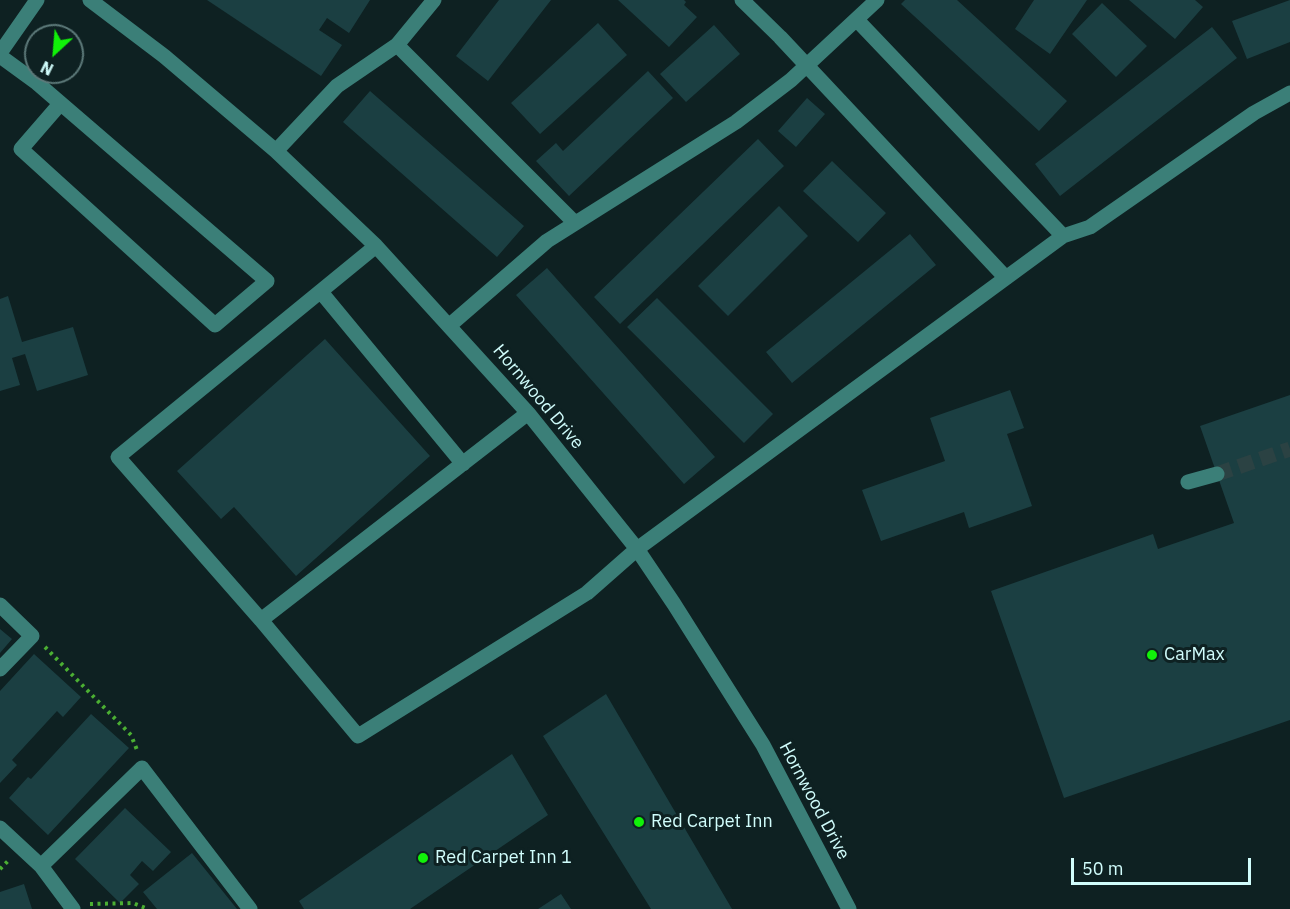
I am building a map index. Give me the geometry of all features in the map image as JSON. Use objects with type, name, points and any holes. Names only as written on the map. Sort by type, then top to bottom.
[{"type":"street","points":[[37,0],[0,54],[60,104],[267,281],[214,325],[21,149],[60,104]]},
{"type":"street","name":"Hornwood Drive","points":[[90,0],[164,56],[276,151],[376,246],[528,413],[637,549],[763,745],[849,909]]},
{"type":"street","points":[[276,151],[337,86],[397,45],[434,0]]},
{"type":"street","points":[[742,0],[1006,278]]},
{"type":"street","points":[[450,325],[547,241],[736,122],[808,67],[877,0]]},
{"type":"street","points":[[857,20],[1063,236]]},
{"type":"street","points":[[397,45],[574,222]]},
{"type":"street","points":[[376,246],[118,457],[261,620],[358,736],[587,593],[637,549],[1063,236],[1090,227],[1254,113],[1290,93]]},
{"type":"street","points":[[321,292],[463,464]]},
{"type":"street","points":[[261,620],[528,413]]},
{"type":"street","points":[[1188,482],[1217,474]]},
{"type":"street","points":[[0,605],[32,636],[0,669]]},
{"type":"street","points":[[41,866],[142,768],[250,909]]},
{"type":"street","points":[[0,828],[41,866],[72,908]]},
{"type":"path","points":[[32,636],[53,653],[131,735],[142,768]]},
{"type":"path","points":[[72,908],[91,903],[133,903],[148,909]]},
{"type":"building","points":[[207,0],[370,0],[349,33],[327,18],[319,30],[342,45],[321,76]]},
{"type":"building","points":[[499,0],[551,0],[488,81],[456,56]]},
{"type":"building","points":[[618,0],[684,0],[686,2],[684,5],[697,17],[669,47]]},
{"type":"building","points":[[905,0],[957,0],[1067,101],[1039,131],[901,4]]},
{"type":"building","points":[[1034,0],[1087,0],[1050,54],[1015,29]]},
{"type":"building","points":[[1129,0],[1195,0],[1203,7],[1175,39]]},
{"type":"building","points":[[1290,0],[1290,42],[1247,59],[1232,21]]},
{"type":"building","points":[[1102,3],[1147,46],[1116,77],[1072,34]]},
{"type":"building","points":[[598,23],[627,55],[540,134],[511,103]]},
{"type":"building","points":[[714,25],[740,54],[686,102],[660,74]]},
{"type":"building","points":[[1212,27],[1237,58],[1060,196],[1035,164]]},
{"type":"building","points":[[648,71],[673,98],[569,196],[536,161],[556,143],[563,151]]},
{"type":"building","points":[[370,91],[524,226],[497,257],[343,122]]},
{"type":"building","points":[[807,98],[825,114],[796,147],[778,131]]},
{"type":"building","points":[[758,139],[784,166],[620,324],[594,297]]},
{"type":"building","points":[[832,161],[886,213],[858,242],[803,191]]},
{"type":"building","points":[[779,206],[808,236],[728,316],[698,286]]},
{"type":"building","points":[[910,234],[936,265],[792,383],[766,352]]},
{"type":"building","points":[[547,268],[715,457],[684,484],[516,295]]},
{"type":"building","points":[[8,296],[22,342],[73,327],[88,375],[37,391],[25,354],[12,358],[20,385],[0,391],[0,299]]},
{"type":"building","points":[[657,298],[773,414],[744,443],[627,327]]},
{"type":"building","points":[[325,339],[430,456],[296,576],[234,507],[221,519],[177,471]]},
{"type":"building","points":[[1010,390],[1024,428],[1007,434],[1032,506],[969,528],[964,512],[881,541],[862,490],[945,461],[930,418]]},
{"type":"building","name":"CarMax","points":[[1290,395],[1290,720],[1064,798],[991,591],[1153,534],[1158,549],[1234,523],[1200,426]]},
{"type":"building","points":[[0,629],[12,639],[0,653]]},
{"type":"building","points":[[34,654],[81,697],[63,717],[57,711],[12,760],[17,765],[0,783],[0,691]]},
{"type":"building","name":"Red Carpet Inn","points":[[606,694],[732,909],[651,909],[543,736]]},
{"type":"building","points":[[91,714],[129,748],[48,835],[9,798],[28,777],[31,779]]},
{"type":"building","name":"Red Carpet Inn 1","points":[[512,754],[548,815],[410,909],[304,909],[299,901]]},
{"type":"building","points":[[125,808],[171,852],[153,871],[142,861],[130,875],[139,884],[120,903],[75,859]]},
{"type":"building","points":[[192,853],[237,909],[157,909],[143,892]]},
{"type":"building","points":[[24,884],[32,909],[0,909],[0,892]]},
{"type":"building","points":[[561,894],[571,909],[538,909]]},
{"type":"tunnel","points":[[1217,474],[1290,449]]},
{"type":"place","name":"CarMax","points":[[1152,655]]},
{"type":"place","name":"Red Carpet Inn","points":[[639,822]]},
{"type":"place","name":"Red Carpet Inn 1","points":[[423,858]]}]
